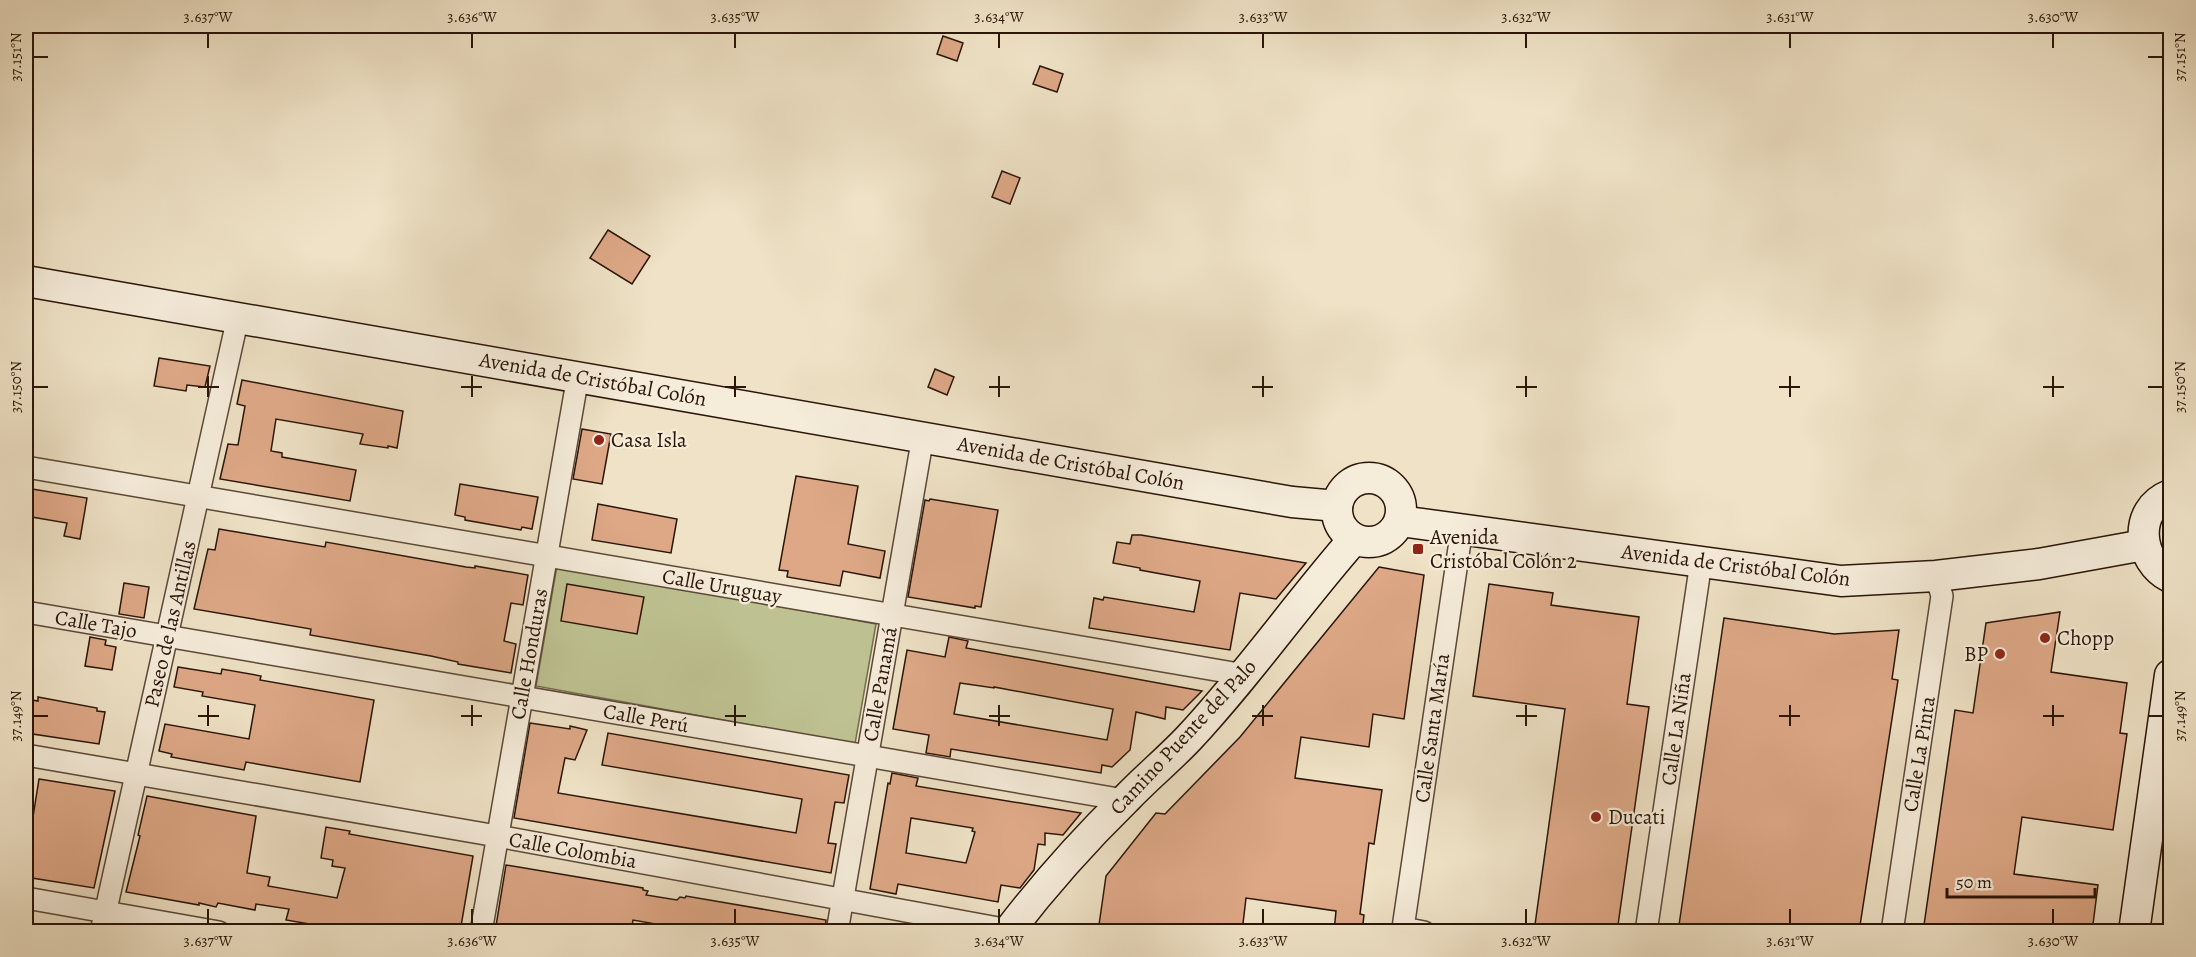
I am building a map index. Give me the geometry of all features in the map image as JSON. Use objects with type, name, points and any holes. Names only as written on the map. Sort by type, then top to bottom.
[{"type":"main road","name":"Avenida de Cristóbal Colón","points":[[26,281],[1292,502],[1337,506]]},
{"type":"main road","points":[[1371,477],[1394,489],[1401,501],[1401,521],[1391,535],[1372,543],[1354,539],[1341,527],[1338,518],[1337,506],[1341,493],[1355,481],[1371,477]]},
{"type":"main road","points":[[2170,495],[2155,505],[2147,517],[2143,531],[2144,545],[2149,558],[2157,569],[2170,577]]},
{"type":"main road","name":"Avenida de Cristóbal Colón","points":[[1401,521],[1841,581],[1936,576],[2039,564],[2144,545]]},
{"type":"main road","name":"Camino Puente del Palo","points":[[1009,931],[1064,864],[1124,800],[1187,740],[1245,675],[1354,539]]},
{"type":"main road","points":[[2134,932],[2162,801],[2170,675]]},
{"type":"street","name":"Paseo de las Antillas","points":[[104,922],[238,318]]},
{"type":"street","name":"Calle Honduras","points":[[481,932],[578,376]]},
{"type":"street","name":"Calle Panamá","points":[[837,932],[923,436]]},
{"type":"street","name":"Calle Uruguay","points":[[26,467],[1245,675]]},
{"type":"street","name":"Calle Santa María","points":[[1424,932],[1403,928],[1462,528]]},
{"type":"street","name":"Calle La Niña","points":[[1646,932],[1701,562]]},
{"type":"street","name":"Calle La Pinta","points":[[1892,932],[1942,596],[1936,576]]},
{"type":"street","name":"Calle Tajo","points":[[26,612],[167,636]]},
{"type":"street","name":"Calle Perú","points":[[167,636],[1124,800]]},
{"type":"street","name":"Calle Colombia","points":[[26,755],[497,836],[1009,931]]},
{"type":"street","points":[[26,898],[104,922],[219,932]]},
{"type":"green space","points":[[557,566],[876,624],[855,744],[536,686]]},
{"type":"building","points":[[943,36],[963,43],[957,61],[937,54]]},
{"type":"building","points":[[1040,66],[1063,74],[1057,92],[1033,84]]},
{"type":"building","points":[[1002,171],[1020,178],[1010,204],[992,197]]},
{"type":"building","points":[[608,230],[650,256],[632,284],[590,258]]},
{"type":"building","points":[[159,358],[210,366],[205,387],[187,385],[186,391],[154,386]]},
{"type":"building","points":[[935,369],[954,377],[947,395],[928,387]]},
{"type":"building","points":[[242,380],[403,411],[397,448],[360,444],[363,434],[276,419],[271,451],[282,453],[282,457],[356,470],[350,501],[220,479],[228,444],[238,445],[245,406],[237,404]]},
{"type":"building","points":[[582,429],[611,434],[602,484],[573,479]]},
{"type":"building","points":[[796,476],[858,486],[848,544],[885,551],[880,578],[843,571],[840,586],[787,577],[788,571],[779,570]]},
{"type":"building","points":[[460,484],[538,497],[532,529],[522,527],[521,530],[465,520],[465,517],[455,515]]},
{"type":"building","points":[[26,488],[87,498],[80,539],[64,536],[67,523],[26,516]]},
{"type":"building","points":[[925,500],[998,510],[981,607],[975,606],[975,608],[908,597]]},
{"type":"building","points":[[598,504],[677,519],[671,553],[592,540]]},
{"type":"building","points":[[219,529],[325,547],[326,542],[466,567],[475,568],[475,566],[528,575],[523,605],[511,603],[504,641],[516,644],[511,673],[458,664],[458,662],[431,656],[310,635],[311,629],[194,609],[208,549],[215,550]]},
{"type":"building","points":[[1132,535],[1306,563],[1276,599],[1240,593],[1230,650],[1089,628],[1094,598],[1103,600],[1104,597],[1194,612],[1200,581],[1113,563],[1117,542],[1130,544]]},
{"type":"building","points":[[1379,567],[1424,575],[1404,719],[1373,714],[1369,747],[1301,737],[1295,778],[1382,790],[1374,844],[1369,843],[1360,914],[1364,915],[1362,932],[1334,932],[1336,911],[1246,898],[1242,932],[1098,932],[1106,876],[1156,813],[1165,814],[1240,737]]},
{"type":"building","points":[[124,583],[149,587],[144,618],[119,614]]},
{"type":"building","points":[[567,584],[644,597],[637,634],[561,621]]},
{"type":"building","points":[[1489,584],[1553,593],[1551,605],[1639,617],[1627,704],[1649,707],[1617,932],[1534,932],[1565,709],[1473,696]]},
{"type":"building","points":[[2060,612],[2051,672],[2127,683],[2120,733],[2127,734],[2113,830],[2022,817],[2014,874],[2098,885],[2092,932],[1923,932],[1955,710],[1973,713],[1986,623]]},
{"type":"building","points":[[1724,618],[1834,634],[1899,630],[1892,679],[1898,680],[1859,932],[1678,932]]},
{"type":"building","points":[[90,637],[106,640],[105,645],[116,647],[112,670],[85,666]]},
{"type":"building","points":[[949,637],[968,641],[966,648],[1202,691],[1183,710],[1166,707],[1165,719],[1136,712],[1130,750],[1112,767],[1102,765],[1101,773],[951,749],[950,757],[926,753],[929,735],[893,729],[907,650],[945,657]],"holes":[[[960,683],[1113,709],[1107,740],[954,714]]]},
{"type":"building","points":[[178,667],[221,674],[222,669],[261,676],[260,680],[374,700],[360,782],[246,762],[244,770],[171,757],[172,754],[159,751],[165,724],[249,739],[255,705],[202,696],[203,692],[174,687]]},
{"type":"building","points":[[38,697],[97,708],[97,711],[105,712],[99,744],[26,733],[26,699],[38,701]]},
{"type":"building","points":[[530,723],[570,729],[570,726],[587,730],[575,760],[565,758],[558,793],[796,833],[802,799],[602,765],[608,733],[849,775],[844,803],[835,802],[828,843],[836,844],[831,873],[514,818]]},
{"type":"building","points":[[892,773],[918,778],[916,786],[1081,813],[1063,835],[1045,833],[1045,845],[1038,844],[1034,870],[1020,888],[1001,885],[998,902],[898,884],[896,894],[870,889],[888,783],[890,784]],"holes":[[[911,818],[973,828],[972,831],[975,832],[966,863],[906,853]]]},
{"type":"building","points":[[39,779],[115,791],[94,888],[26,877],[26,861]]},
{"type":"building","points":[[147,796],[256,816],[247,873],[270,877],[268,886],[337,898],[345,868],[332,866],[333,860],[321,858],[326,827],[350,831],[349,834],[473,856],[460,932],[369,932],[286,920],[289,909],[256,904],[255,910],[218,903],[216,907],[126,892]]},
{"type":"building","points":[[506,865],[643,888],[648,891],[646,895],[677,900],[686,896],[826,920],[825,932],[702,932],[633,920],[631,932],[495,932]]},
{"type":"place","name":"Casa Isla","points":[[599,440]]},
{"type":"place","name":"Avenida Cristóbal Colón 2","points":[[1418,549]]},
{"type":"place","name":"Chopp","points":[[2045,638]]},
{"type":"place","name":"BP","points":[[2000,654]]},
{"type":"place","name":"Ducati","points":[[1596,817]]}]
